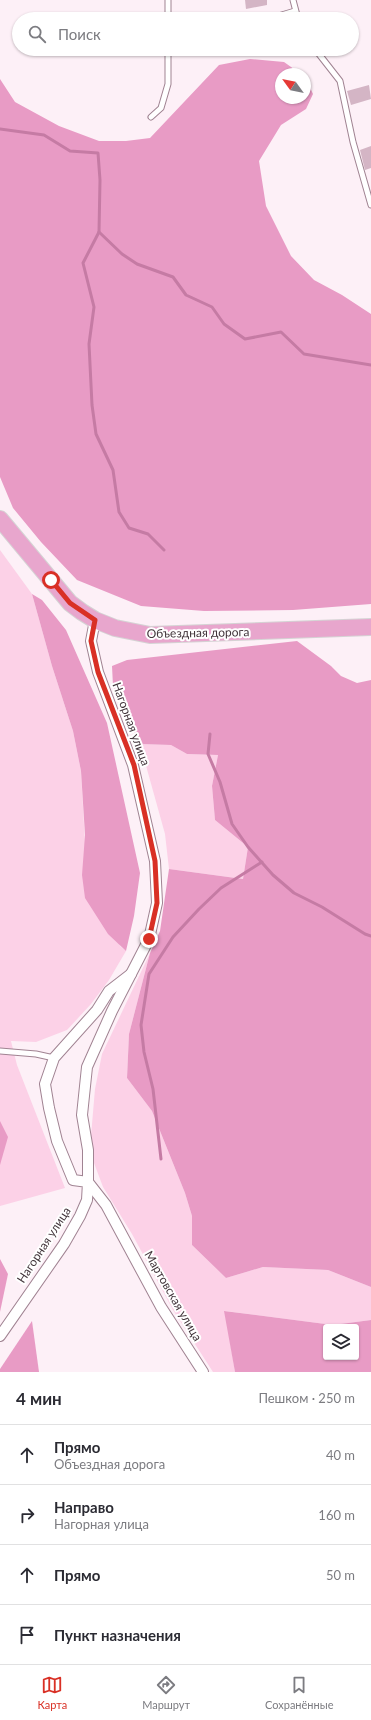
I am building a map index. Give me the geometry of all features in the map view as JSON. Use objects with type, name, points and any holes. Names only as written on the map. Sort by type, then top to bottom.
[{"type":"main road","name":"Объездная дорога","points":[[0,519],[70,603],[95,620],[115,628],[150,635],[371,627]]},
{"type":"street","name":"Нагорная улица","points":[[0,1336],[64,1244],[80,1216],[87,1200],[88,1150],[82,1115],[87,1067],[112,1011],[134,972],[149,939],[157,903],[155,861],[134,765],[98,672],[91,641],[95,620]]},
{"type":"street","points":[[88,1182],[73,1180],[58,1141],[49,1108],[45,1084],[54,1058],[97,1010],[109,991],[134,972]]},
{"type":"street","name":"Мартовская улица","points":[[88,1182],[106,1205],[161,1307],[203,1372]]},
{"type":"lane","points":[[168,0],[168,12]]},
{"type":"lane","points":[[293,0],[295,12]]},
{"type":"lane","points":[[151,117],[161,108],[168,84],[168,56]]},
{"type":"lane","points":[[320,56],[340,81],[353,142],[371,205]]},
{"type":"lane","points":[[0,1051],[36,1054],[54,1058]]},
{"type":"shaded area","points":[[250,59],[284,62],[292,68],[275,68],[275,104],[308,104],[306,109],[281,125],[259,161],[266,206],[291,256],[314,280],[342,295],[371,314],[371,604],[293,610],[204,611],[141,606],[77,580],[41,542],[13,508],[0,477],[0,79],[15,102],[59,126],[99,141],[126,141],[150,138],[219,65]]},
{"type":"shaded area","points":[[0,550],[32,594],[52,666],[73,731],[81,771],[85,843],[120,946],[126,951],[109,980],[91,1004],[67,1030],[36,1042],[11,1041],[17,1065],[65,1188],[0,1206]]},
{"type":"shaded area","points":[[32,594],[42,600],[66,630],[107,723],[140,873],[134,916],[126,951],[108,934],[85,898],[82,875],[85,835],[81,771],[73,731],[52,666]]},
{"type":"shaded area","points":[[297,641],[331,666],[341,676],[357,683],[371,680],[371,1287],[328,1270],[263,1267],[226,1278],[192,1245],[192,1216],[185,1193],[152,1111],[127,1078],[129,1034],[150,953],[160,931],[169,869],[243,879],[248,847],[215,820],[212,786],[218,755],[187,754],[171,745],[140,744],[113,686],[112,666],[127,660]]},
{"type":"shaded area","points":[[140,744],[171,745],[187,754],[218,755],[212,786],[215,820],[248,847],[243,879],[169,869],[165,834]]},
{"type":"shaded area","points":[[150,953],[129,1034],[127,1078],[152,1111],[185,1193],[192,1216],[192,1245],[226,1278],[263,1267],[328,1270],[371,1287],[371,1320],[341,1324],[325,1324],[225,1311],[235,1372],[213,1372],[173,1310],[132,1234],[103,1187],[94,1163],[91,1136],[95,1089],[102,1054]]},
{"type":"shaded area","points":[[0,1121],[8,1137],[0,1165]]},
{"type":"shaded area","points":[[0,1259],[8,1274],[0,1312]]},
{"type":"shaded area","points":[[224,1311],[325,1324],[323,1324],[323,1360],[359,1360],[359,1324],[341,1324],[371,1320],[371,1372],[235,1372]]},
{"type":"shaded area","points":[[32,1321],[39,1372],[0,1372],[0,1369]]},
{"type":"building","points":[[245,0],[267,0],[267,5],[246,9]]},
{"type":"building","points":[[369,85],[371,99],[351,105],[347,91]]},
{"type":"building","points":[[371,146],[371,168],[365,170],[360,150]]},
{"type":"waterway","points":[[0,129],[44,135],[70,151],[98,153],[100,180],[99,232],[83,263],[94,307],[89,344],[92,405],[96,434],[113,470],[119,512],[129,528],[148,534],[164,550]]},
{"type":"waterway","points":[[99,232],[122,254],[137,264],[173,277],[186,295],[212,307],[224,324],[245,339],[281,332],[304,354],[371,365]]},
{"type":"waterway","points":[[210,734],[208,754],[220,782],[232,824],[248,847],[273,875],[294,893],[322,907],[365,934],[371,936]]},
{"type":"waterway","points":[[161,1159],[153,1089],[144,1052],[141,1025],[149,974],[173,937],[199,909],[221,888],[262,862]]},
{"type":"route","points":[[51,580],[70,603],[95,620],[91,641],[98,672],[134,765],[155,861],[157,903],[149,939]]}]
